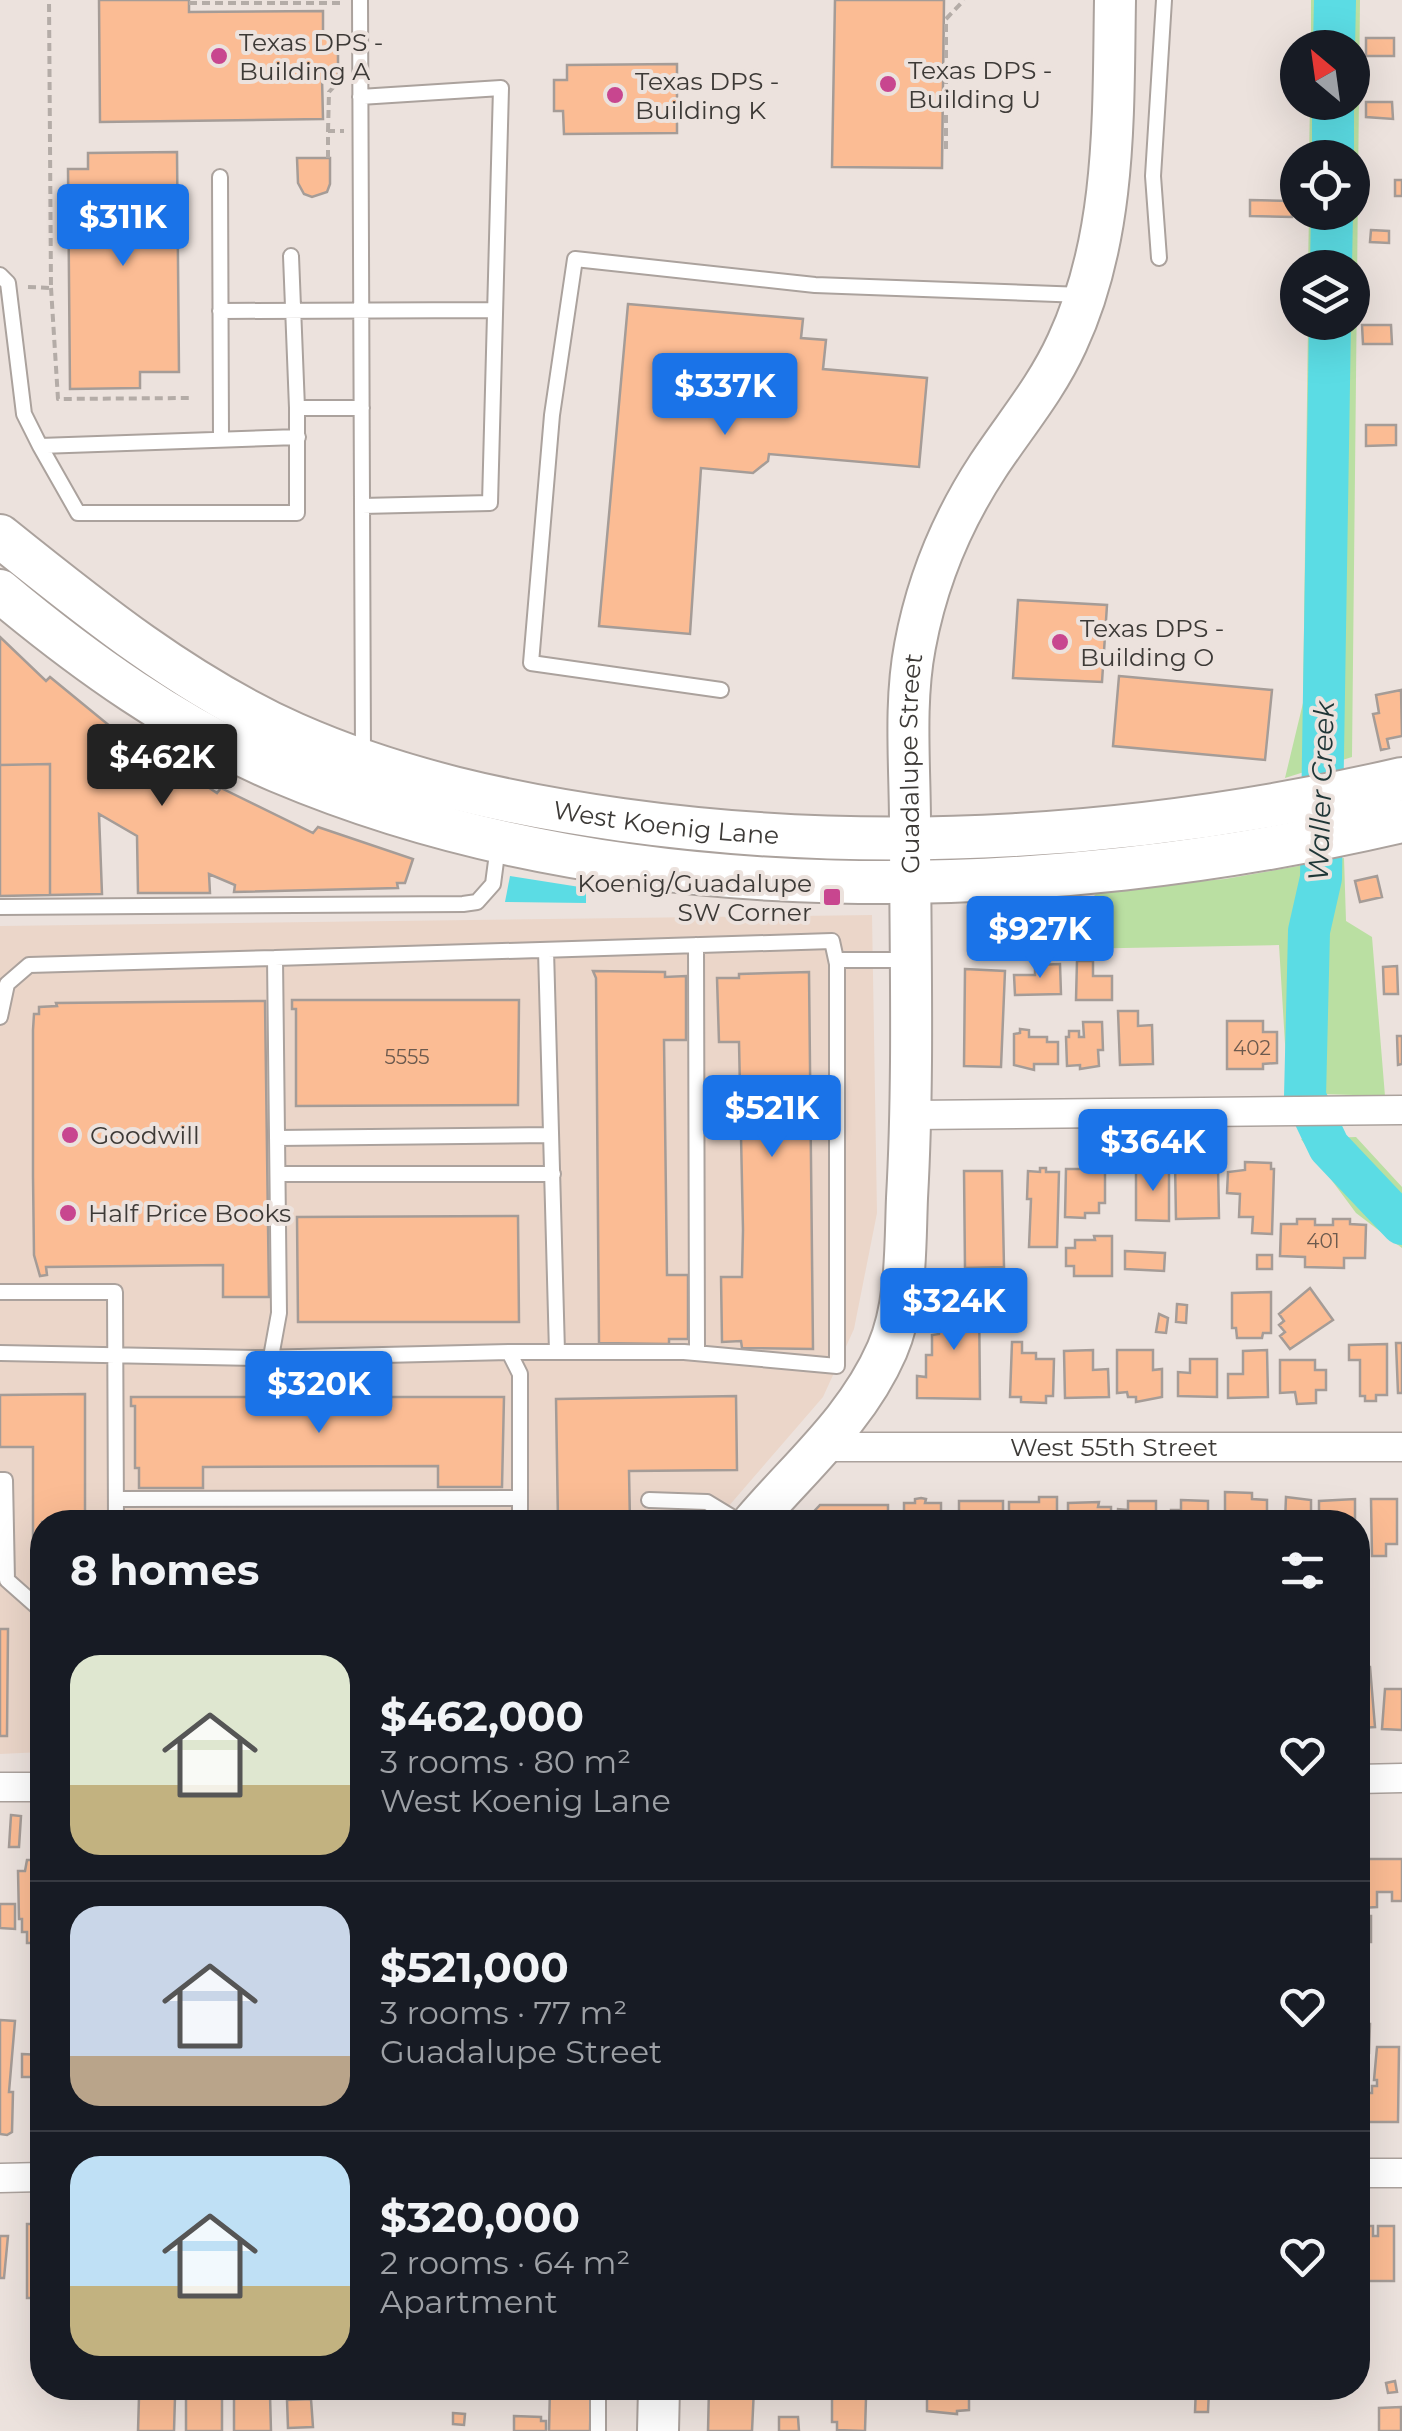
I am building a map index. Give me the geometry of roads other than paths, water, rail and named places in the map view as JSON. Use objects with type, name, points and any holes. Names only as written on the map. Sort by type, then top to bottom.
[{"type":"main road","name":"West Koenig Lane","points":[[0,536],[159,659],[292,733],[362,762],[430,783],[582,814],[739,833],[910,838],[1079,832],[1166,823],[1402,779]]},
{"type":"main road","name":"West Koenig Lane","points":[[0,591],[68,648],[203,734],[276,770],[418,822],[499,841],[662,868],[833,881],[910,882],[1085,874],[1168,866],[1402,821]]},
{"type":"street","name":"Guadalupe Street","points":[[764,1510],[824,1447],[855,1371],[888,1349],[897,1317],[912,1115],[910,718],[914,648],[932,576],[956,521],[989,465],[1032,408],[1068,342],[1084,295],[1107,204],[1115,0]]},
{"type":"street","points":[[912,1115],[1402,1110]]},
{"type":"street","name":"West 55th Street","points":[[824,1447],[1402,1447]]},
{"type":"street","points":[[1370,1779],[1402,1778]]},
{"type":"street","points":[[0,1787],[30,1787]]},
{"type":"street","points":[[1370,2173],[1402,2173]]},
{"type":"street","points":[[0,2178],[30,2178]]},
{"type":"street","points":[[658,2431],[659,2400]]},
{"type":"lane","points":[[360,0],[362,762]]},
{"type":"lane","points":[[1159,258],[1153,176],[1164,0]]},
{"type":"lane","points":[[360,97],[502,88],[490,503],[362,506]]},
{"type":"lane","points":[[220,176],[221,439]]},
{"type":"lane","points":[[0,275],[8,283],[24,414],[78,513],[297,513],[298,408],[291,256]]},
{"type":"lane","points":[[722,690],[531,663],[552,415],[576,259],[816,285],[1084,295]]},
{"type":"lane","points":[[220,311],[494,310]]},
{"type":"lane","points":[[298,408],[362,408]]},
{"type":"lane","points":[[40,446],[298,438]]},
{"type":"lane","points":[[0,907],[463,904],[477,902],[493,884],[499,841]]},
{"type":"lane","points":[[0,1016],[6,984],[29,965],[832,941],[855,1371],[696,1353],[510,1352],[271,1358],[0,1354]]},
{"type":"lane","points":[[696,945],[696,1353]]},
{"type":"lane","points":[[546,950],[558,1352]]},
{"type":"lane","points":[[271,1358],[279,1313],[276,958]]},
{"type":"lane","points":[[836,960],[910,960]]},
{"type":"lane","points":[[277,1138],[551,1135]]},
{"type":"lane","points":[[278,1174],[553,1174]]},
{"type":"lane","points":[[0,1292],[115,1292],[116,1510]]},
{"type":"lane","points":[[510,1352],[520,1374],[520,1510]]},
{"type":"lane","points":[[0,1480],[5,1480],[4,1580],[30,1601]]},
{"type":"lane","points":[[116,1499],[520,1498]]},
{"type":"lane","points":[[649,1500],[708,1502],[721,1510]]},
{"type":"lane","points":[[598,2400],[598,2431]]},
{"type":"water","points":[[510,876],[586,888],[586,903],[505,902]]},
{"type":"waterway","name":"Waller Creek","points":[[1334,30],[1335,0]]},
{"type":"waterway","name":"Waller Creek","points":[[1333,120],[1333,140]]},
{"type":"waterway","name":"Waller Creek","points":[[1331,250],[1332,230]]},
{"type":"waterway","name":"Waller Creek","points":[[1330,340],[1321,878],[1309,931],[1305,1097],[1329,1147],[1402,1224]]},
{"type":"place","name":"Texas DPS - Building A","points":[[219,56]]},
{"type":"place","name":"Texas DPS - Building U","points":[[888,84]]},
{"type":"place","name":"Texas DPS - Building K","points":[[615,95]]},
{"type":"place","name":"Texas DPS - Building O","points":[[1060,642]]},
{"type":"place","name":"Koenig/Guadalupe SW Corner","points":[[832,897]]},
{"type":"place","name":"Goodwill","points":[[70,1135]]},
{"type":"place","name":"Half Price Books","points":[[68,1213]]}]
